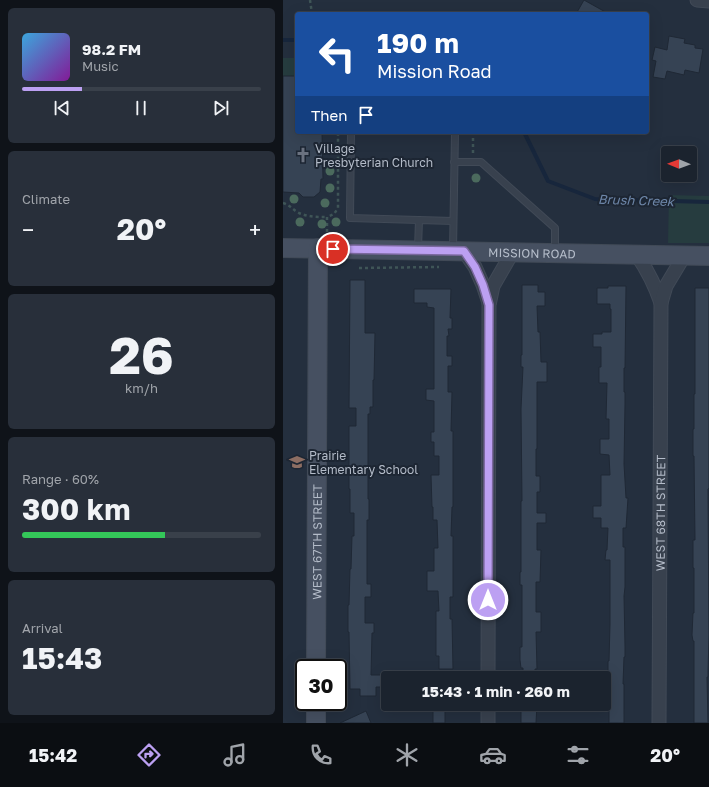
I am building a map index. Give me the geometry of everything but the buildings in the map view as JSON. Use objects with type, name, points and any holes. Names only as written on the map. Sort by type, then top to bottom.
[{"type":"street","points":[[697,0],[709,1]]},
{"type":"street","name":"MISSION ROAD","points":[[283,248],[709,256]]},
{"type":"street","name":"WEST 67TH STREET","points":[[316,659],[318,248]]},
{"type":"street","points":[[459,251],[475,267],[481,279],[489,305]]},
{"type":"street","points":[[488,671],[489,305],[493,286],[512,253]]},
{"type":"street","name":"WEST 68TH STREET","points":[[637,255],[656,287],[661,303]]},
{"type":"street","name":"WEST 68TH STREET","points":[[659,723],[661,303],[666,286],[684,256]]},
{"type":"street","points":[[316,711],[316,723]]},
{"type":"street","points":[[488,711],[488,723]]},
{"type":"lane","points":[[351,134],[350,218],[453,220]]},
{"type":"lane","points":[[455,134],[453,220],[459,251]]},
{"type":"lane","points":[[455,162],[481,162],[555,228],[555,254]]},
{"type":"lane","points":[[419,220],[419,250]]},
{"type":"path","points":[[311,0],[312,12]]},
{"type":"path","points":[[283,203],[287,204],[299,213],[312,217],[327,217],[334,214],[338,208],[338,134]]},
{"type":"path","points":[[473,134],[473,162]]},
{"type":"path","points":[[327,217],[327,232]]},
{"type":"path","points":[[359,268],[445,267]]},
{"type":"green space","points":[[283,58],[295,58],[295,76],[283,76]]},
{"type":"green space","points":[[669,195],[709,196],[709,243],[668,243]]},
{"type":"waterway","name":"Brush Creek","points":[[283,40],[295,40]]},
{"type":"waterway","name":"Brush Creek","points":[[525,134],[548,181],[595,199],[709,202]]},
{"type":"place","name":"Village Presbyterian Church","points":[[303,155]]},
{"type":"place","name":"Prairie Elementary School","points":[[297,462]]},
{"type":"route","points":[[333,249],[464,251],[475,267],[483,285],[489,305],[488,600]]}]
